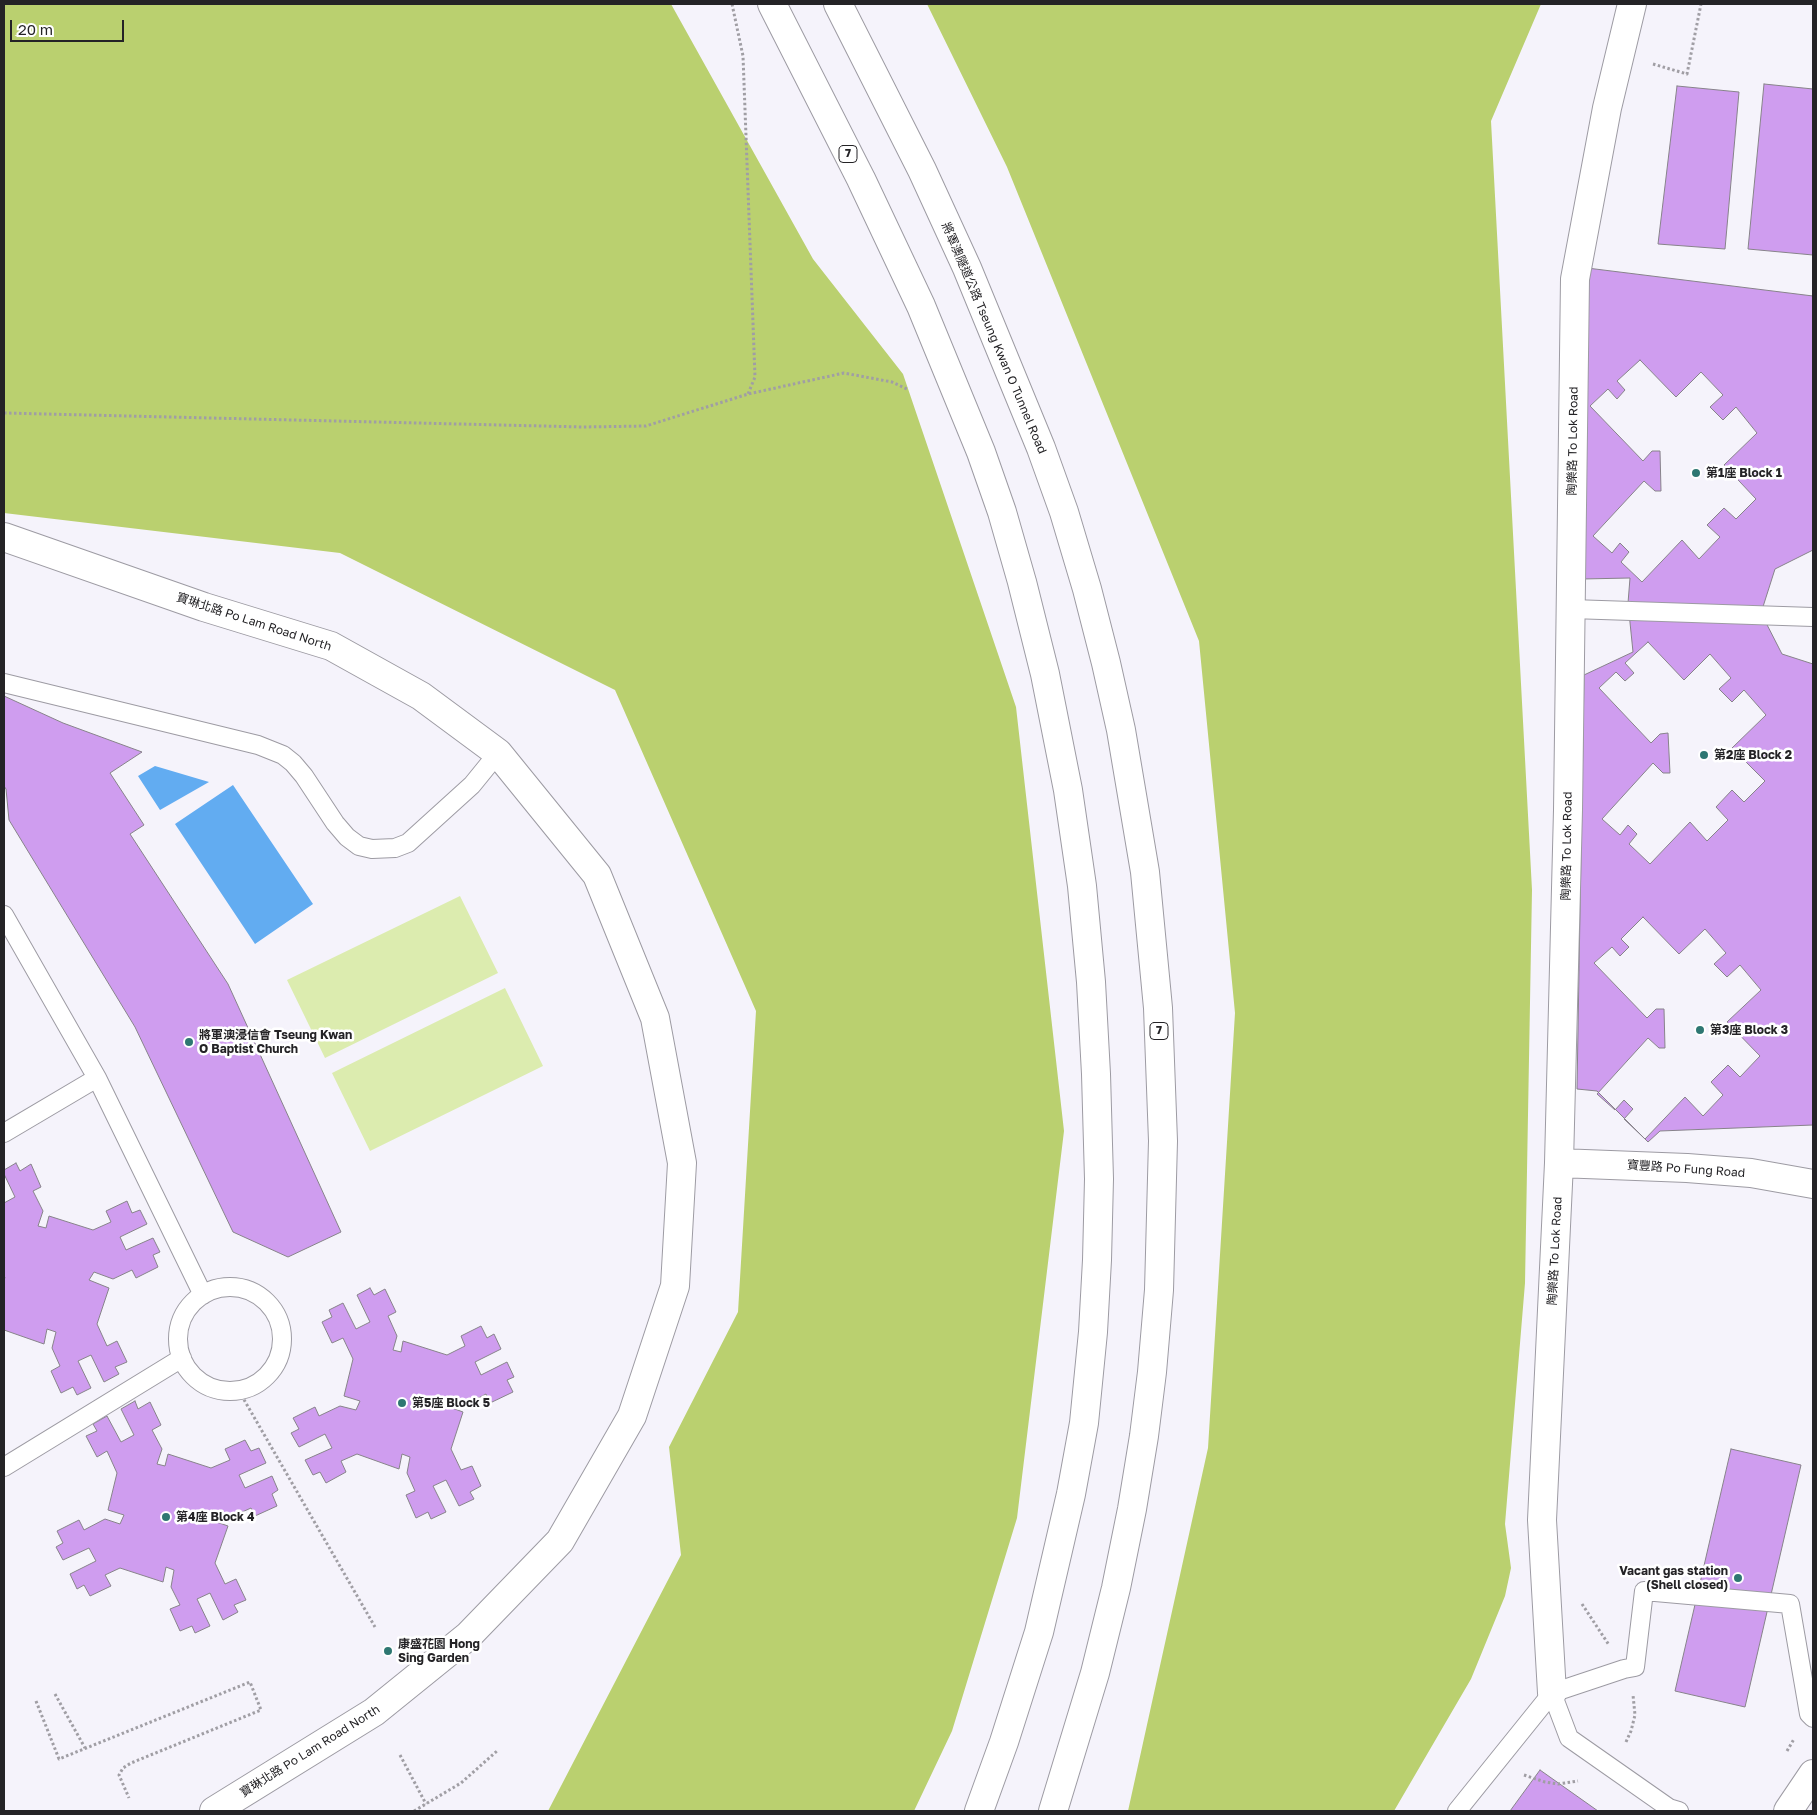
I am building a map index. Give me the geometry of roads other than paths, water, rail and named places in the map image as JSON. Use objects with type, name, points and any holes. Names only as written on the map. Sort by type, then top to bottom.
[{"type":"main road","name":"7","points":[[772,4],[861,179],[921,306],[974,435],[1002,512],[1045,674],[1068,790],[1082,886],[1091,982],[1096,1074],[1098,1179],[1097,1260],[1093,1332],[1084,1423],[1069,1503],[1039,1632],[980,1811]]},
{"type":"main road","name":"將軍澳隧道公路 Tseung Kwan O Tunnel Road","points":[[838,4],[922,170],[967,268],[1042,448],[1087,589],[1106,663],[1123,739],[1145,872],[1158,1008],[1163,1141],[1159,1290],[1144,1436],[1116,1588],[1093,1682],[1053,1811]]},
{"type":"main road","name":"陶樂路 To Lok Road","points":[[1552,1693],[1542,1520],[1559,1163],[1568,810],[1575,279],[1607,108],[1632,4]]},
{"type":"main road","name":"寶琳北路 Po Lam Road North","points":[[4,537],[204,607],[331,646],[421,696],[498,753],[597,875],[655,1018],[682,1163],[674,1286],[632,1416],[560,1541],[468,1636],[374,1712],[214,1811]]},
{"type":"main road","name":"寶豐路 Po Fung Road","points":[[1559,1163],[1687,1168],[1751,1174],[1813,1184]]},
{"type":"main road","points":[[1788,1811],[1813,1774]]},
{"type":"lane","points":[[1571,609],[1813,617]]},
{"type":"lane","points":[[4,683],[258,745],[283,755],[304,776],[335,823],[347,837],[359,846],[372,849],[395,848],[408,843],[472,785],[498,753]]},
{"type":"lane","points":[[4,915],[97,1078],[203,1295]]},
{"type":"lane","points":[[4,1133],[97,1078]]},
{"type":"lane","points":[[235,1287],[250,1291],[265,1300],[275,1313],[281,1328],[282,1345],[277,1361],[268,1374],[256,1385],[240,1391],[222,1390],[205,1384],[191,1374],[182,1358],[178,1340],[181,1322],[189,1307],[203,1295],[218,1289],[235,1287]]},
{"type":"lane","points":[[4,1466],[182,1358]]},
{"type":"lane","points":[[1457,1811],[1552,1693],[1635,1667],[1644,1591],[1790,1604],[1809,1714],[1813,1718]]},
{"type":"lane","points":[[1552,1693],[1569,1738],[1671,1810]]},
{"type":"water","points":[[155,766],[209,782],[160,810],[138,776]]},
{"type":"water","points":[[233,785],[313,904],[255,944],[175,824]]},
{"type":"place","name":"第1座 Block 1","points":[[1696,473]]},
{"type":"place","name":"第2座 Block 2","points":[[1704,755]]},
{"type":"place","name":"第3座 Block 3","points":[[1700,1030]]},
{"type":"place","name":"將軍澳浸信會 Tseung Kwan O Baptist Church","points":[[189,1042]]},
{"type":"place","name":"第5座 Block 5","points":[[402,1403]]},
{"type":"place","name":"第4座 Block 4","points":[[166,1517]]},
{"type":"place","name":"Vacant gas station (Shell closed)","points":[[1738,1578]]},
{"type":"place","name":"康盛花園 Hong Sing Garden","points":[[388,1651]]}]
